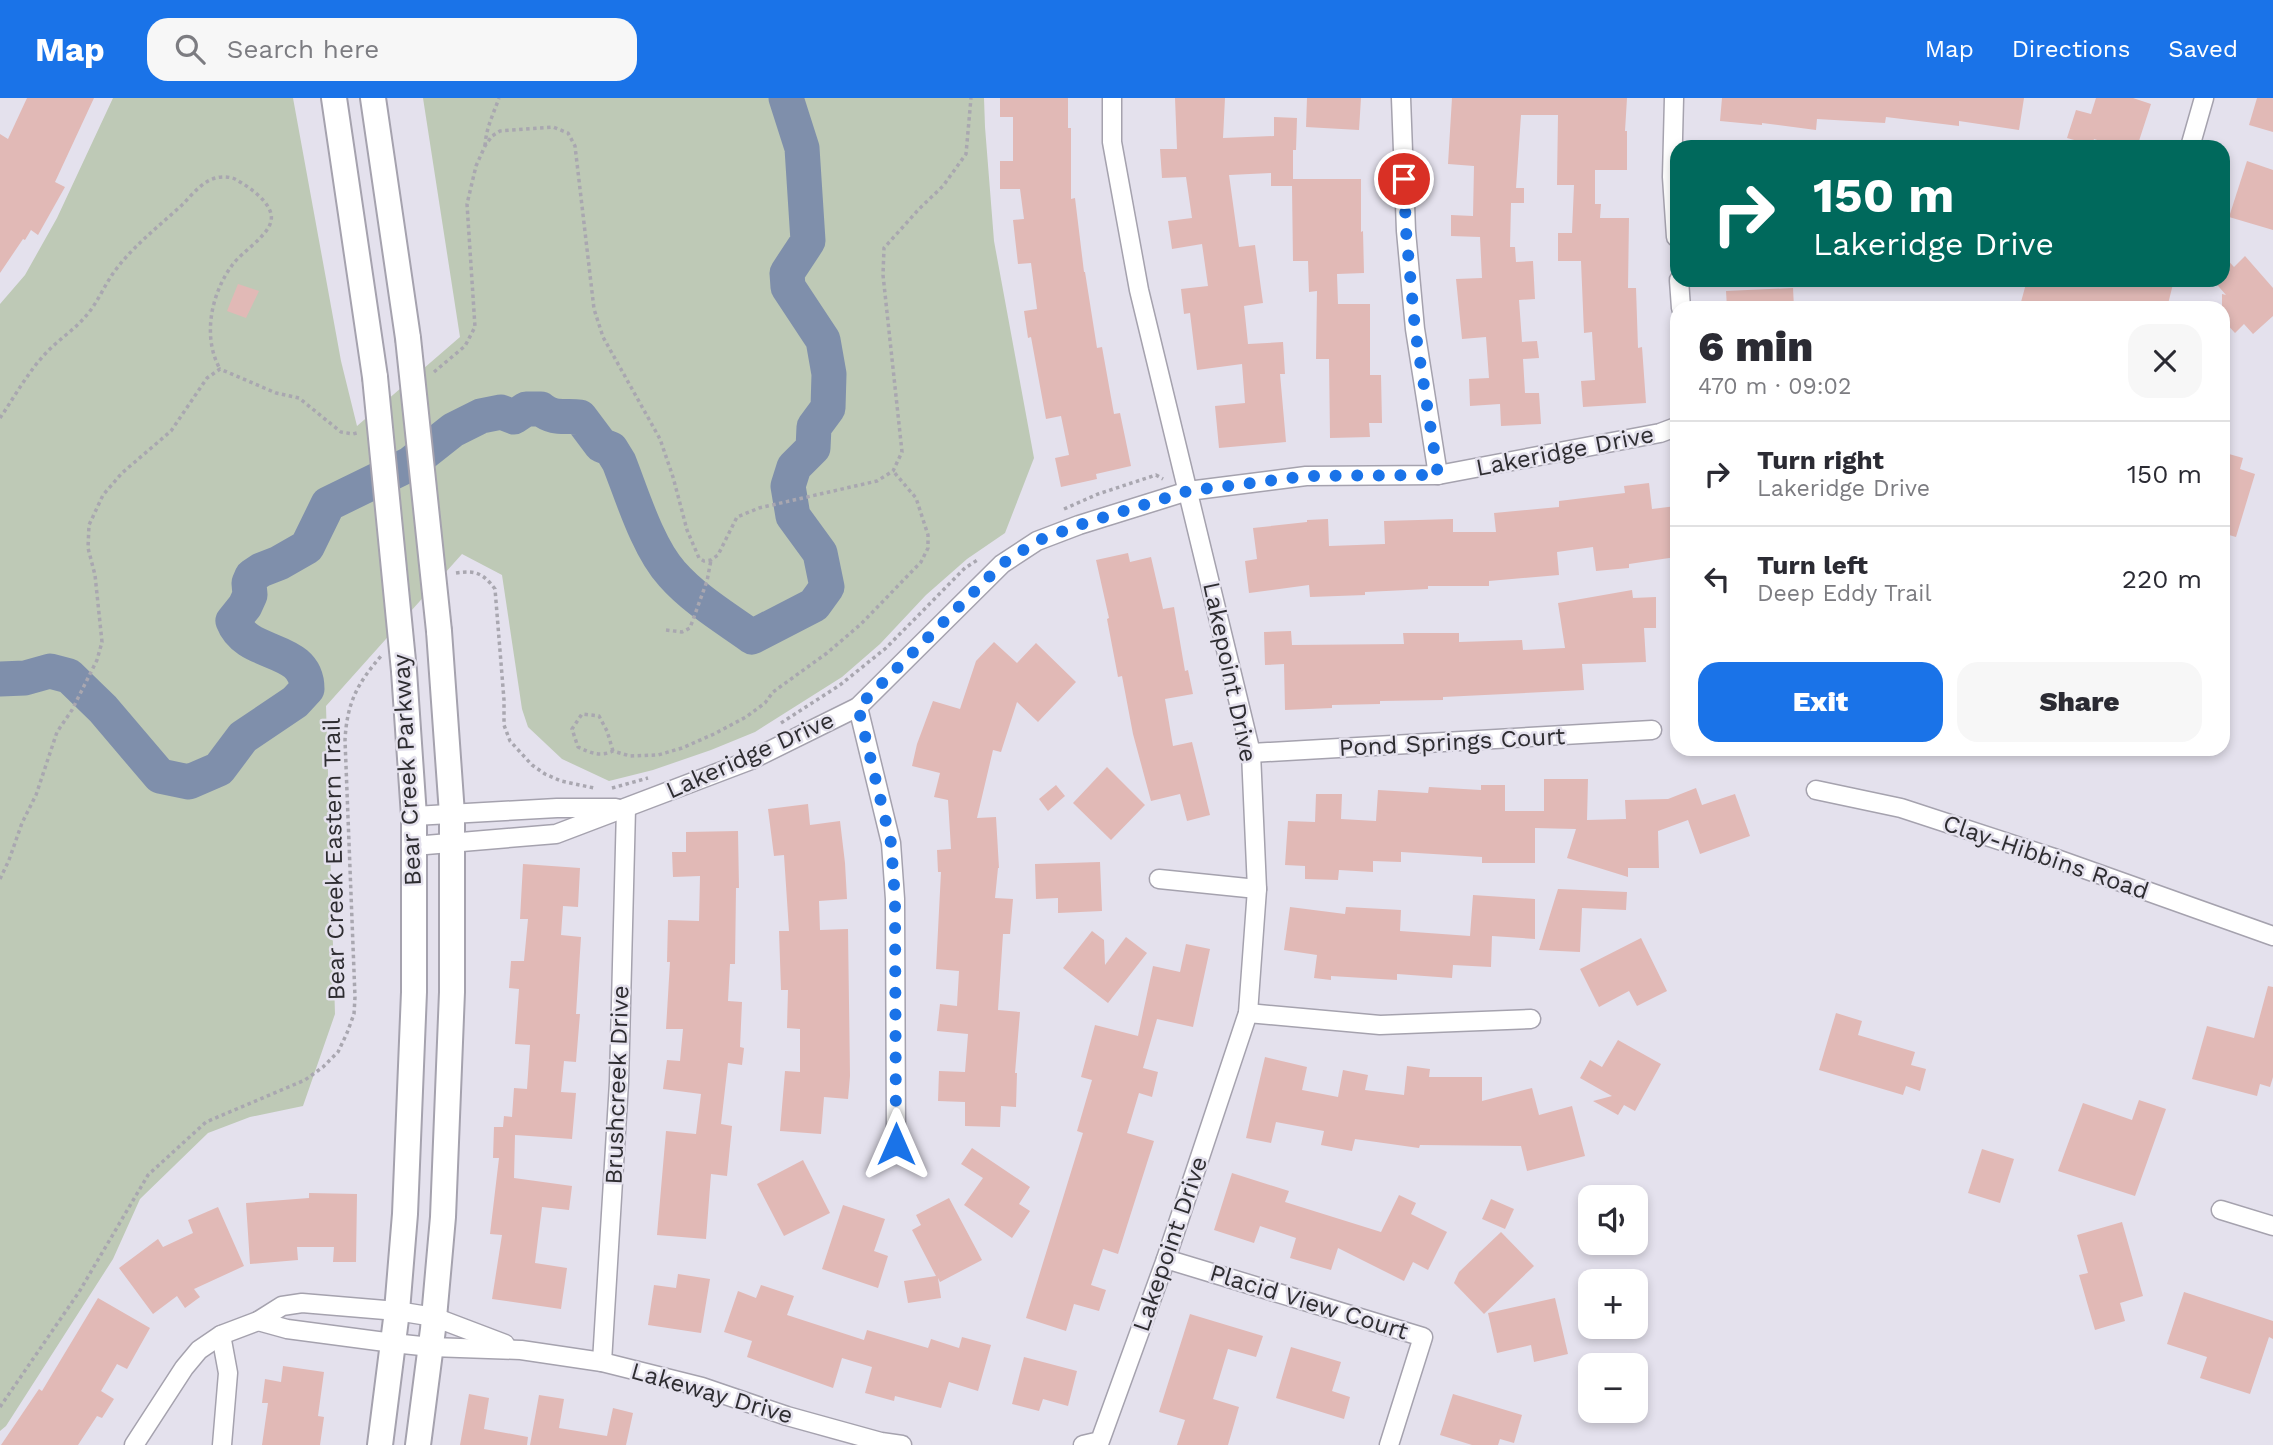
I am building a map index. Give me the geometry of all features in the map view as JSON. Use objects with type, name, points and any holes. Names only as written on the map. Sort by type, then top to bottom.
[{"type":"main road","name":"Bear Creek Parkway","points":[[334,98],[374,377],[404,671],[414,816],[414,992],[405,1214],[397,1311],[380,1445]]},
{"type":"main road","name":"Bear Creek Parkway","points":[[373,98],[408,338],[439,631],[453,843],[452,992],[443,1217],[418,1445]]},
{"type":"street","name":"Lakepoint Drive","points":[[1091,1443],[1166,1259],[1248,1013],[1257,889],[1251,753],[1139,290],[1112,142],[1112,98]]},
{"type":"street","points":[[1401,98],[1406,231],[1413,316],[1438,475]]},
{"type":"street","points":[[1674,98],[1674,140]]},
{"type":"street","points":[[2191,140],[2204,98]]},
{"type":"street","name":"Lakeridge Drive","points":[[414,846],[556,834],[751,760],[858,707],[1002,564],[1037,541],[1079,525],[1188,491],[1306,476],[1438,475],[1670,429]]},
{"type":"street","points":[[858,707],[891,843],[895,899],[896,1144]]},
{"type":"street","name":"Pond Springs Court","points":[[1251,753],[1652,730]]},
{"type":"street","name":"Clay-Hibbins Road","points":[[1816,790],[1901,808],[2050,857],[2273,936]]},
{"type":"street","name":"Lakeridge Drive","points":[[414,816],[557,808],[626,808]]},
{"type":"street","name":"Brushcreek Drive","points":[[602,1362],[619,1082],[626,808]]},
{"type":"street","points":[[1159,879],[1257,889]]},
{"type":"street","points":[[1248,1013],[1380,1025],[1531,1018]]},
{"type":"street","points":[[2221,1210],[2273,1226]]},
{"type":"street","name":"Placid View Court","points":[[1166,1259],[1423,1337],[1389,1445]]},
{"type":"street","name":"Lakeway Drive","points":[[134,1445],[184,1368],[199,1350],[221,1335],[258,1321],[282,1306],[302,1303],[434,1317],[521,1350]]},
{"type":"street","name":"Lakeway Drive","points":[[258,1321],[287,1329],[393,1343],[521,1350],[602,1362],[702,1387],[787,1416],[881,1442],[902,1445]]},
{"type":"street","points":[[221,1335],[228,1373],[222,1445]]},
{"type":"path","points":[[485,146],[486,128],[493,118],[499,98]]},
{"type":"path","points":[[759,508],[877,481],[893,471],[902,452],[883,275],[884,248],[943,186],[966,154],[971,98]]},
{"type":"path","points":[[0,418],[33,367],[86,316],[127,255],[205,183],[220,177],[232,178],[251,190],[269,207],[272,220],[265,233],[232,264],[222,283],[213,309],[209,336],[213,356],[220,369]]},
{"type":"path","points":[[613,751],[599,716],[582,714],[572,729],[578,747],[592,753],[605,755],[613,751],[630,756],[658,755],[682,748],[714,734],[756,710],[773,692],[827,653],[861,624],[921,562],[928,548],[928,535],[916,498],[893,471]]},
{"type":"path","points":[[1062,510],[1098,494],[1156,475],[1163,479]]},
{"type":"path","points":[[771,728],[840,685],[886,648],[965,569],[983,555]]},
{"type":"path","points":[[666,630],[687,630],[693,622],[711,560]]},
{"type":"path","points":[[456,573],[470,570],[478,573],[488,579],[495,589],[503,688],[503,725],[510,741],[532,765],[545,774],[561,781],[597,788]]},
{"type":"path","name":"Bear Creek Eastern Trail","points":[[0,1408],[79,1293],[148,1175],[206,1122],[305,1080],[338,1052],[354,1014],[355,997],[346,720],[350,702],[358,687],[387,648]]},
{"type":"path","points":[[0,879],[36,795],[57,732],[72,710],[97,660]]},
{"type":"path","points":[[606,790],[653,776]]},
{"type":"green space","points":[[113,98],[293,98],[341,361],[357,426],[460,337],[423,98],[984,98],[994,241],[1034,458],[1005,533],[967,559],[926,595],[880,644],[842,677],[755,732],[653,770],[609,781],[562,759],[528,727],[522,709],[502,575],[462,554],[326,706],[335,1014],[303,1106],[250,1117],[208,1133],[140,1199],[113,1259],[6,1426],[0,1431],[0,304],[25,275],[57,218]]},
{"type":"building","points":[[27,98],[94,98],[55,182],[65,187],[38,235],[31,230],[0,273],[0,134],[8,139]]},
{"type":"building","points":[[1000,98],[1068,98],[1068,128],[1071,128],[1071,199],[1075,198],[1097,348],[1102,347],[1114,414],[1120,413],[1131,466],[1096,474],[1097,479],[1061,487],[1055,458],[1069,455],[1061,416],[1046,419],[1024,311],[1037,309],[1031,263],[1018,264],[1013,220],[1024,219],[1020,189],[1000,189],[1000,161],[1013,161],[1013,117],[1000,117]]},
{"type":"building","points":[[1175,98],[1225,98],[1223,138],[1274,136],[1274,117],[1297,118],[1293,179],[1361,179],[1364,273],[1337,274],[1338,304],[1370,304],[1370,375],[1381,375],[1382,423],[1369,423],[1370,437],[1330,438],[1329,359],[1316,359],[1317,291],[1309,292],[1308,261],[1293,261],[1292,186],[1271,186],[1271,173],[1229,175],[1239,247],[1255,245],[1263,303],[1244,306],[1248,344],[1283,342],[1285,374],[1280,374],[1286,442],[1219,448],[1215,406],[1245,403],[1242,364],[1197,370],[1190,313],[1184,314],[1181,289],[1208,286],[1202,244],[1172,249],[1168,221],[1192,218],[1186,177],[1162,178],[1160,149],[1177,149]]},
{"type":"building","points":[[1307,98],[1361,98],[1359,130],[1306,127]]},
{"type":"building","points":[[1452,98],[1627,98],[1627,170],[1595,170],[1595,204],[1601,204],[1600,218],[1629,218],[1628,288],[1636,288],[1638,348],[1642,347],[1646,403],[1583,407],[1581,381],[1595,380],[1592,332],[1584,333],[1581,261],[1558,261],[1558,233],[1572,233],[1574,185],[1557,185],[1558,115],[1521,115],[1516,188],[1524,188],[1524,203],[1511,203],[1510,247],[1515,247],[1516,262],[1533,261],[1535,299],[1519,300],[1522,342],[1537,341],[1539,358],[1523,359],[1525,393],[1539,393],[1541,424],[1501,426],[1500,404],[1470,406],[1469,379],[1489,378],[1486,337],[1462,339],[1456,279],[1482,278],[1480,237],[1451,236],[1451,215],[1473,216],[1474,166],[1448,164]]},
{"type":"building","points":[[1722,98],[2024,98],[2019,130],[1959,121],[1959,126],[1886,117],[1885,123],[1817,119],[1816,130],[1720,121]]},
{"type":"building","points":[[2096,98],[2133,98],[2151,104],[2139,140],[2067,138],[2076,110],[2091,114]]},
{"type":"building","points":[[2257,98],[2273,98],[2273,132],[2249,125]]},
{"type":"building","points":[[2247,161],[2273,170],[2273,230],[2230,217]]},
{"type":"building","points":[[2245,256],[2273,288],[2273,316],[2253,334],[2244,324],[2235,333],[2230,328],[2230,301],[2222,301],[2222,294],[2226,295],[2219,287],[2230,287],[2230,263],[2234,267]]},
{"type":"building","points":[[238,284],[259,291],[246,318],[227,311]]},
{"type":"building","points":[[2025,287],[2172,287],[2169,301],[2021,301]]},
{"type":"building","points":[[1793,288],[1794,301],[1727,301],[1726,291]]},
{"type":"building","points":[[2230,454],[2243,458],[2240,469],[2255,474],[2236,537],[2230,535]]},
{"type":"building","points":[[1649,483],[1652,509],[1670,507],[1670,558],[1629,564],[1629,568],[1596,571],[1593,547],[1557,552],[1559,575],[1489,581],[1489,586],[1428,586],[1428,589],[1365,592],[1365,595],[1310,597],[1309,585],[1249,593],[1245,561],[1257,559],[1253,528],[1328,519],[1329,546],[1385,544],[1384,521],[1453,519],[1453,532],[1496,532],[1494,513],[1559,507],[1559,501],[1625,493],[1624,486]]},
{"type":"building","points":[[1128,553],[1130,562],[1151,557],[1163,609],[1174,607],[1185,671],[1188,670],[1193,694],[1165,699],[1173,746],[1192,742],[1210,815],[1187,821],[1180,794],[1151,801],[1133,734],[1122,676],[1118,677],[1096,560]]},
{"type":"building","points":[[1632,590],[1633,598],[1656,597],[1656,628],[1644,628],[1646,662],[1582,664],[1584,690],[1443,697],[1443,700],[1380,701],[1380,704],[1285,710],[1284,664],[1265,665],[1264,632],[1291,631],[1292,645],[1404,644],[1403,633],[1459,633],[1459,642],[1522,640],[1523,650],[1565,648],[1558,603]]},
{"type":"building","points":[[994,642],[1017,663],[1036,643],[1076,682],[1038,722],[1017,702],[1001,752],[993,750],[977,818],[996,817],[999,868],[995,898],[1013,899],[1010,934],[1003,934],[998,1010],[1020,1012],[1015,1073],[1016,1107],[1001,1106],[1000,1127],[965,1126],[965,1102],[938,1101],[939,1071],[965,1072],[968,1034],[937,1031],[940,1004],[957,1006],[959,971],[936,969],[941,872],[938,872],[937,850],[951,849],[948,800],[934,797],[940,773],[912,766],[933,701],[960,709],[976,661]]},
{"type":"building","points":[[1107,767],[1145,805],[1111,840],[1073,803]]},
{"type":"building","points":[[1544,779],[1588,779],[1587,820],[1626,819],[1625,800],[1668,799],[1696,788],[1702,805],[1735,794],[1750,836],[1700,854],[1688,820],[1658,831],[1659,868],[1628,868],[1628,877],[1567,858],[1576,829],[1535,828],[1535,863],[1482,863],[1482,857],[1401,852],[1401,862],[1373,861],[1373,872],[1339,870],[1338,880],[1305,879],[1305,866],[1285,865],[1288,821],[1315,822],[1316,794],[1342,794],[1341,819],[1376,821],[1378,790],[1428,793],[1429,787],[1481,790],[1481,785],[1505,785],[1505,811],[1544,811]]},
{"type":"building","points":[[1056,785],[1065,796],[1048,811],[1039,799]]},
{"type":"building","points":[[808,804],[810,825],[840,821],[847,899],[819,901],[820,930],[848,929],[850,1076],[848,1099],[824,1097],[821,1134],[780,1131],[785,1071],[800,1072],[800,1029],[787,1028],[788,990],[781,990],[779,931],[789,931],[784,855],[774,856],[768,809]]},
{"type":"building","points":[[738,831],[739,888],[736,888],[735,964],[730,964],[728,1001],[742,1002],[740,1047],[744,1048],[742,1065],[728,1063],[721,1124],[732,1126],[727,1176],[711,1174],[706,1239],[657,1235],[666,1131],[696,1134],[701,1094],[663,1089],[667,1060],[680,1061],[683,1029],[666,1029],[670,962],[667,962],[668,920],[699,921],[700,876],[673,877],[672,852],[686,852],[686,832]]},
{"type":"building","points":[[1100,862],[1102,911],[1058,913],[1058,898],[1036,899],[1035,864]]},
{"type":"building","points":[[523,864],[580,868],[578,907],[563,906],[561,935],[581,937],[576,1062],[564,1061],[561,1092],[576,1093],[572,1139],[515,1135],[514,1178],[572,1186],[569,1210],[542,1207],[535,1263],[567,1268],[561,1309],[492,1299],[502,1235],[490,1234],[499,1158],[493,1158],[494,1127],[503,1127],[504,1116],[512,1117],[514,1088],[527,1089],[530,1045],[515,1044],[519,989],[509,988],[511,961],[524,961],[528,919],[520,919]]},
{"type":"building","points":[[1558,889],[1627,892],[1626,910],[1582,908],[1580,952],[1539,950]]},
{"type":"building","points":[[1473,895],[1535,899],[1535,939],[1492,936],[1491,967],[1453,965],[1452,978],[1397,974],[1397,980],[1331,976],[1331,980],[1314,978],[1317,955],[1284,950],[1290,907],[1345,914],[1346,907],[1401,910],[1400,931],[1470,936]]},
{"type":"building","points":[[1092,931],[1104,940],[1105,965],[1126,937],[1147,953],[1108,1003],[1063,968]]},
{"type":"building","points":[[1641,938],[1667,991],[1637,1006],[1629,991],[1599,1007],[1580,969]]},
{"type":"building","points":[[1186,944],[1210,949],[1193,1027],[1157,1019],[1143,1068],[1158,1072],[1152,1097],[1139,1093],[1127,1133],[1154,1141],[1118,1254],[1103,1249],[1091,1285],[1106,1290],[1099,1311],[1074,1304],[1066,1331],[1026,1318],[1083,1133],[1077,1131],[1092,1080],[1081,1077],[1095,1025],[1138,1036],[1153,966],[1180,972]]},
{"type":"building","points":[[2268,986],[2273,987],[2273,1077],[2270,1087],[2260,1084],[2257,1096],[2192,1079],[2207,1026],[2254,1038]]},
{"type":"building","points":[[1836,1013],[1862,1021],[1858,1035],[1915,1052],[1911,1065],[1926,1069],[1920,1091],[1906,1086],[1903,1095],[1819,1070]]},
{"type":"building","points":[[1618,1040],[1661,1064],[1635,1111],[1624,1105],[1618,1115],[1593,1101],[1612,1096],[1580,1078],[1590,1060],[1602,1067]]},
{"type":"building","points":[[1265,1057],[1307,1067],[1302,1090],[1338,1097],[1343,1070],[1368,1075],[1365,1090],[1404,1095],[1407,1066],[1430,1069],[1429,1077],[1482,1077],[1482,1101],[1532,1088],[1539,1115],[1572,1106],[1585,1156],[1527,1171],[1521,1146],[1420,1145],[1419,1148],[1355,1139],[1352,1151],[1321,1145],[1324,1131],[1276,1122],[1271,1143],[1246,1138]]},
{"type":"building","points":[[2139,1100],[2166,1109],[2135,1196],[2058,1171],[2083,1103],[2132,1120]]},
{"type":"building","points":[[972,1148],[1030,1187],[1019,1204],[1030,1211],[1012,1238],[964,1205],[983,1178],[961,1164]]},
{"type":"building","points":[[1982,1149],[2014,1159],[2000,1203],[1968,1193]]},
{"type":"building","points":[[803,1160],[830,1213],[784,1236],[757,1184]]},
{"type":"building","points":[[1232,1173],[1289,1191],[1285,1202],[1381,1232],[1399,1195],[1416,1203],[1411,1214],[1447,1232],[1428,1270],[1413,1262],[1404,1281],[1338,1248],[1331,1270],[1290,1258],[1296,1238],[1260,1226],[1254,1243],[1214,1230]]},
{"type":"building","points":[[309,1193],[357,1194],[356,1262],[333,1262],[334,1247],[297,1247],[298,1260],[250,1264],[246,1203],[309,1198]]},
{"type":"building","points":[[949,1198],[982,1260],[940,1282],[938,1278],[941,1298],[908,1303],[904,1281],[936,1276],[912,1230],[921,1225],[916,1215]]},
{"type":"building","points":[[1491,1199],[1514,1209],[1505,1229],[1482,1219]]},
{"type":"building","points":[[843,1205],[885,1219],[874,1251],[888,1256],[878,1288],[822,1269]]},
{"type":"building","points":[[218,1207],[244,1266],[194,1289],[200,1297],[185,1308],[177,1296],[153,1314],[119,1268],[158,1239],[163,1247],[193,1233],[188,1220]]},
{"type":"building","points":[[2122,1222],[2143,1296],[2120,1303],[2125,1321],[2095,1330],[2079,1275],[2088,1273],[2077,1235]]},
{"type":"building","points":[[1501,1232],[1534,1266],[1484,1314],[1454,1283],[1459,1272]]},
{"type":"building","points":[[678,1274],[710,1279],[701,1333],[648,1325],[654,1285],[676,1288]]},
{"type":"building","points":[[761,1285],[794,1296],[787,1315],[864,1340],[867,1330],[928,1348],[931,1339],[959,1348],[962,1337],[991,1345],[978,1391],[949,1382],[941,1408],[895,1396],[894,1401],[865,1393],[872,1367],[842,1358],[833,1388],[747,1357],[752,1341],[724,1332],[738,1291],[756,1298]]},
{"type":"building","points":[[2184,1292],[2273,1321],[2273,1339],[2269,1337],[2250,1394],[2200,1378],[2207,1357],[2167,1344]]},
{"type":"building","points":[[98,1298],[150,1328],[127,1369],[117,1364],[101,1391],[114,1399],[102,1418],[97,1416],[78,1445],[1,1445],[39,1389],[42,1391]]},
{"type":"building","points":[[1555,1298],[1568,1354],[1534,1362],[1531,1345],[1497,1353],[1488,1313]]},
{"type":"building","points":[[1190,1314],[1263,1336],[1256,1357],[1228,1349],[1213,1399],[1239,1407],[1228,1445],[1177,1445],[1185,1420],[1159,1412]]},
{"type":"building","points":[[1291,1347],[1341,1362],[1332,1391],[1350,1397],[1344,1419],[1276,1398]]},
{"type":"building","points":[[1024,1357],[1077,1371],[1068,1406],[1043,1399],[1039,1411],[1012,1404]]},
{"type":"building","points":[[283,1366],[324,1372],[318,1416],[324,1417],[320,1445],[262,1445],[268,1403],[262,1403],[265,1379],[281,1382]]},
{"type":"building","points":[[469,1394],[489,1398],[484,1429],[528,1437],[527,1445],[460,1445]]},
{"type":"building","points":[[1453,1394],[1522,1415],[1514,1443],[1500,1439],[1498,1445],[1472,1445],[1440,1435]]},
{"type":"building","points":[[539,1395],[564,1399],[559,1428],[607,1436],[613,1408],[633,1413],[626,1445],[530,1445]]},
{"type":"waterway","points":[[0,679],[25,678],[50,671],[69,676],[103,709],[160,776],[189,782],[219,769],[243,737],[295,702],[307,689],[304,675],[297,665],[250,641],[240,633],[233,621],[250,595],[249,583],[252,576],[307,547],[328,504],[410,464],[453,430],[481,416],[501,412],[514,417],[526,409],[541,409],[555,416],[580,417],[601,445],[611,449],[619,462],[641,521],[663,563],[690,592],[752,637],[814,605],[827,587],[820,553],[793,516],[788,486],[794,467],[813,448],[814,427],[828,408],[829,374],[823,340],[788,287],[787,273],[808,241],[802,148],[786,98]]},
{"type":"route","points":[[896,1144],[895,899],[891,843],[858,707],[1002,564],[1037,541],[1188,491],[1306,476],[1438,475],[1415,329],[1404,179]]}]
